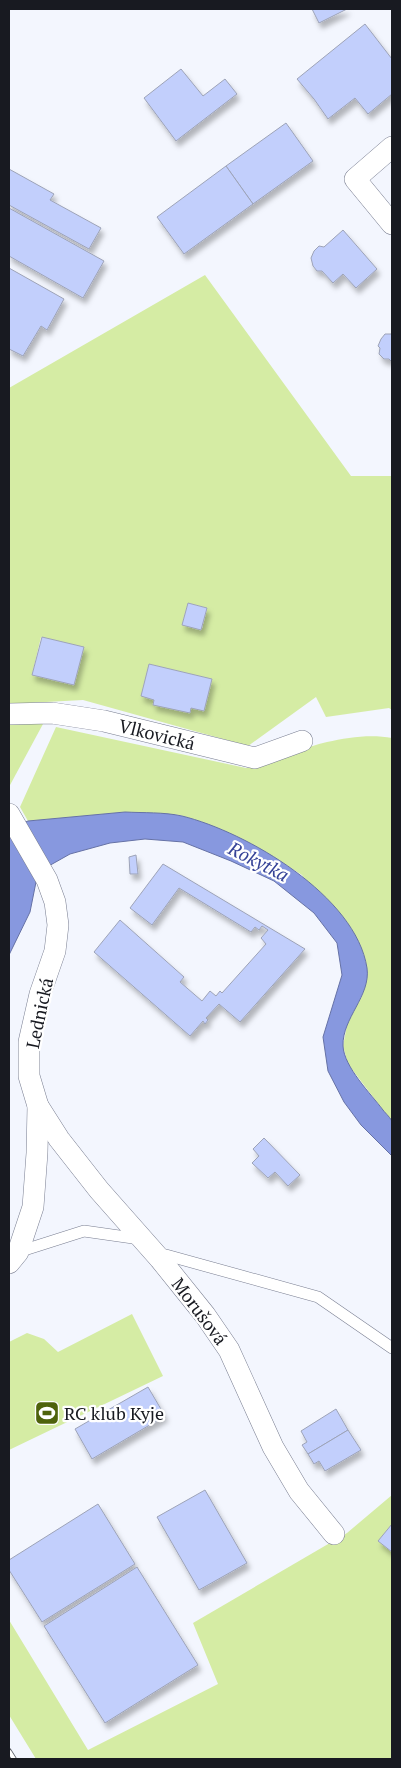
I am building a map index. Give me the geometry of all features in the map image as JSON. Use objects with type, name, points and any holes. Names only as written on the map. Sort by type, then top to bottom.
[{"type":"street","points":[[392,146],[355,179],[392,224]]},
{"type":"street","name":"Vlkovická","points":[[9,714],[52,713],[104,721],[255,758],[302,741]]},
{"type":"street","name":"Lednická","points":[[9,814],[47,880],[55,902],[58,925],[55,951],[40,994],[29,1042],[29,1076],[38,1106],[33,1207],[13,1257]]},
{"type":"street","name":"Morušová","points":[[38,1106],[59,1139],[99,1190],[160,1259],[205,1315],[229,1350],[273,1447],[294,1484],[337,1536]]},
{"type":"lane","points":[[13,1257],[84,1231],[143,1240]]},
{"type":"lane","points":[[160,1259],[166,1255],[318,1296],[392,1348]]},
{"type":"green space","points":[[205,275],[351,476],[392,476],[392,710],[389,708],[326,717],[316,697],[248,746],[83,700],[9,704],[9,388]],"holes":[[[188,603],[207,608],[202,629],[182,625]],[[41,637],[83,647],[74,685],[32,675]],[[149,664],[211,679],[204,711],[141,696]]]},
{"type":"green space","points":[[9,724],[43,724],[9,787]]},
{"type":"green space","points":[[56,727],[246,768],[267,764],[335,740],[368,736],[392,738],[392,1122],[348,1064],[343,1046],[348,1020],[362,996],[367,971],[302,875],[257,847],[209,825],[180,815],[125,812],[28,821],[20,807]]},
{"type":"green space","name":"RC klub Kyje","points":[[132,1314],[163,1376],[9,1450],[9,1342],[27,1333],[44,1339],[58,1352]]},
{"type":"green space","points":[[392,1495],[392,1524],[379,1541],[392,1552],[392,1759],[36,1759],[9,1715],[9,1620],[88,1750],[218,1684],[193,1623],[347,1533]]},
{"type":"water","name":"Rokytka","points":[[125,812],[161,813],[182,816],[237,836],[295,871],[321,892],[343,916],[359,941],[367,968],[367,978],[361,998],[347,1026],[343,1046],[348,1063],[353,1071],[391,1120],[393,1125],[392,1156],[361,1125],[344,1102],[328,1071],[323,1037],[342,975],[337,943],[314,913],[274,881],[183,842],[145,839],[110,843],[70,854],[38,872],[30,912],[9,955],[9,824],[13,827],[28,821]]},
{"type":"building","points":[[312,9],[347,9],[319,23]]},
{"type":"building","points":[[365,24],[392,59],[392,94],[368,114],[355,98],[328,119],[297,79]]},
{"type":"building","points":[[181,69],[203,96],[225,79],[237,94],[176,141],[144,98]]},
{"type":"building","points":[[286,123],[313,161],[253,204],[226,166]]},
{"type":"building","points":[[226,166],[253,204],[184,254],[157,217]]},
{"type":"building","points":[[9,169],[54,194],[50,200],[101,228],[89,249],[9,205]]},
{"type":"building","points":[[9,208],[104,261],[83,298],[9,256]]},
{"type":"building","points":[[343,230],[377,269],[356,288],[343,274],[333,283],[322,271],[317,271],[313,266],[311,258],[319,246],[324,247]]},
{"type":"building","points":[[9,268],[64,299],[47,330],[41,326],[23,356],[9,349]]},
{"type":"building","points":[[385,334],[392,334],[392,362],[389,359],[384,359],[379,354],[380,348],[378,346]]},
{"type":"building","points":[[188,603],[207,608],[201,630],[182,625]]},
{"type":"building","points":[[42,637],[84,647],[74,685],[32,675]]},
{"type":"building","points":[[149,664],[212,679],[204,711],[191,708],[190,713],[153,705],[154,700],[141,696]]},
{"type":"building","points":[[136,855],[138,874],[130,874],[129,857]]},
{"type":"building","points":[[163,864],[305,949],[240,1022],[219,1004],[206,1018],[208,1020],[205,1024],[203,1021],[190,1036],[94,952],[120,920],[184,977],[180,982],[202,1001],[210,991],[216,996],[220,991],[222,993],[266,944],[261,938],[268,930],[262,926],[259,930],[255,927],[251,932],[179,888],[152,925],[130,908]]},
{"type":"building","points":[[264,1138],[300,1175],[288,1186],[275,1172],[268,1178],[252,1163],[259,1156],[253,1149]]},
{"type":"building","points":[[148,1387],[165,1416],[92,1459],[75,1429]]},
{"type":"building","points":[[336,1409],[348,1430],[308,1454],[302,1445],[307,1442],[301,1431]]},
{"type":"building","points":[[348,1430],[361,1450],[325,1471],[319,1461],[314,1464],[308,1454]]},
{"type":"building","points":[[205,1490],[247,1563],[199,1590],[157,1517]]},
{"type":"building","points":[[98,1504],[135,1564],[42,1622],[9,1570],[9,1560]]},
{"type":"building","points":[[392,1524],[392,1552],[378,1541]]},
{"type":"building","points":[[137,1567],[198,1665],[105,1723],[44,1626]]},
{"type":"railway","points":[[9,1751],[14,1759]]},
{"type":"place","name":"RC klub Kyje","points":[[47,1413]]}]
